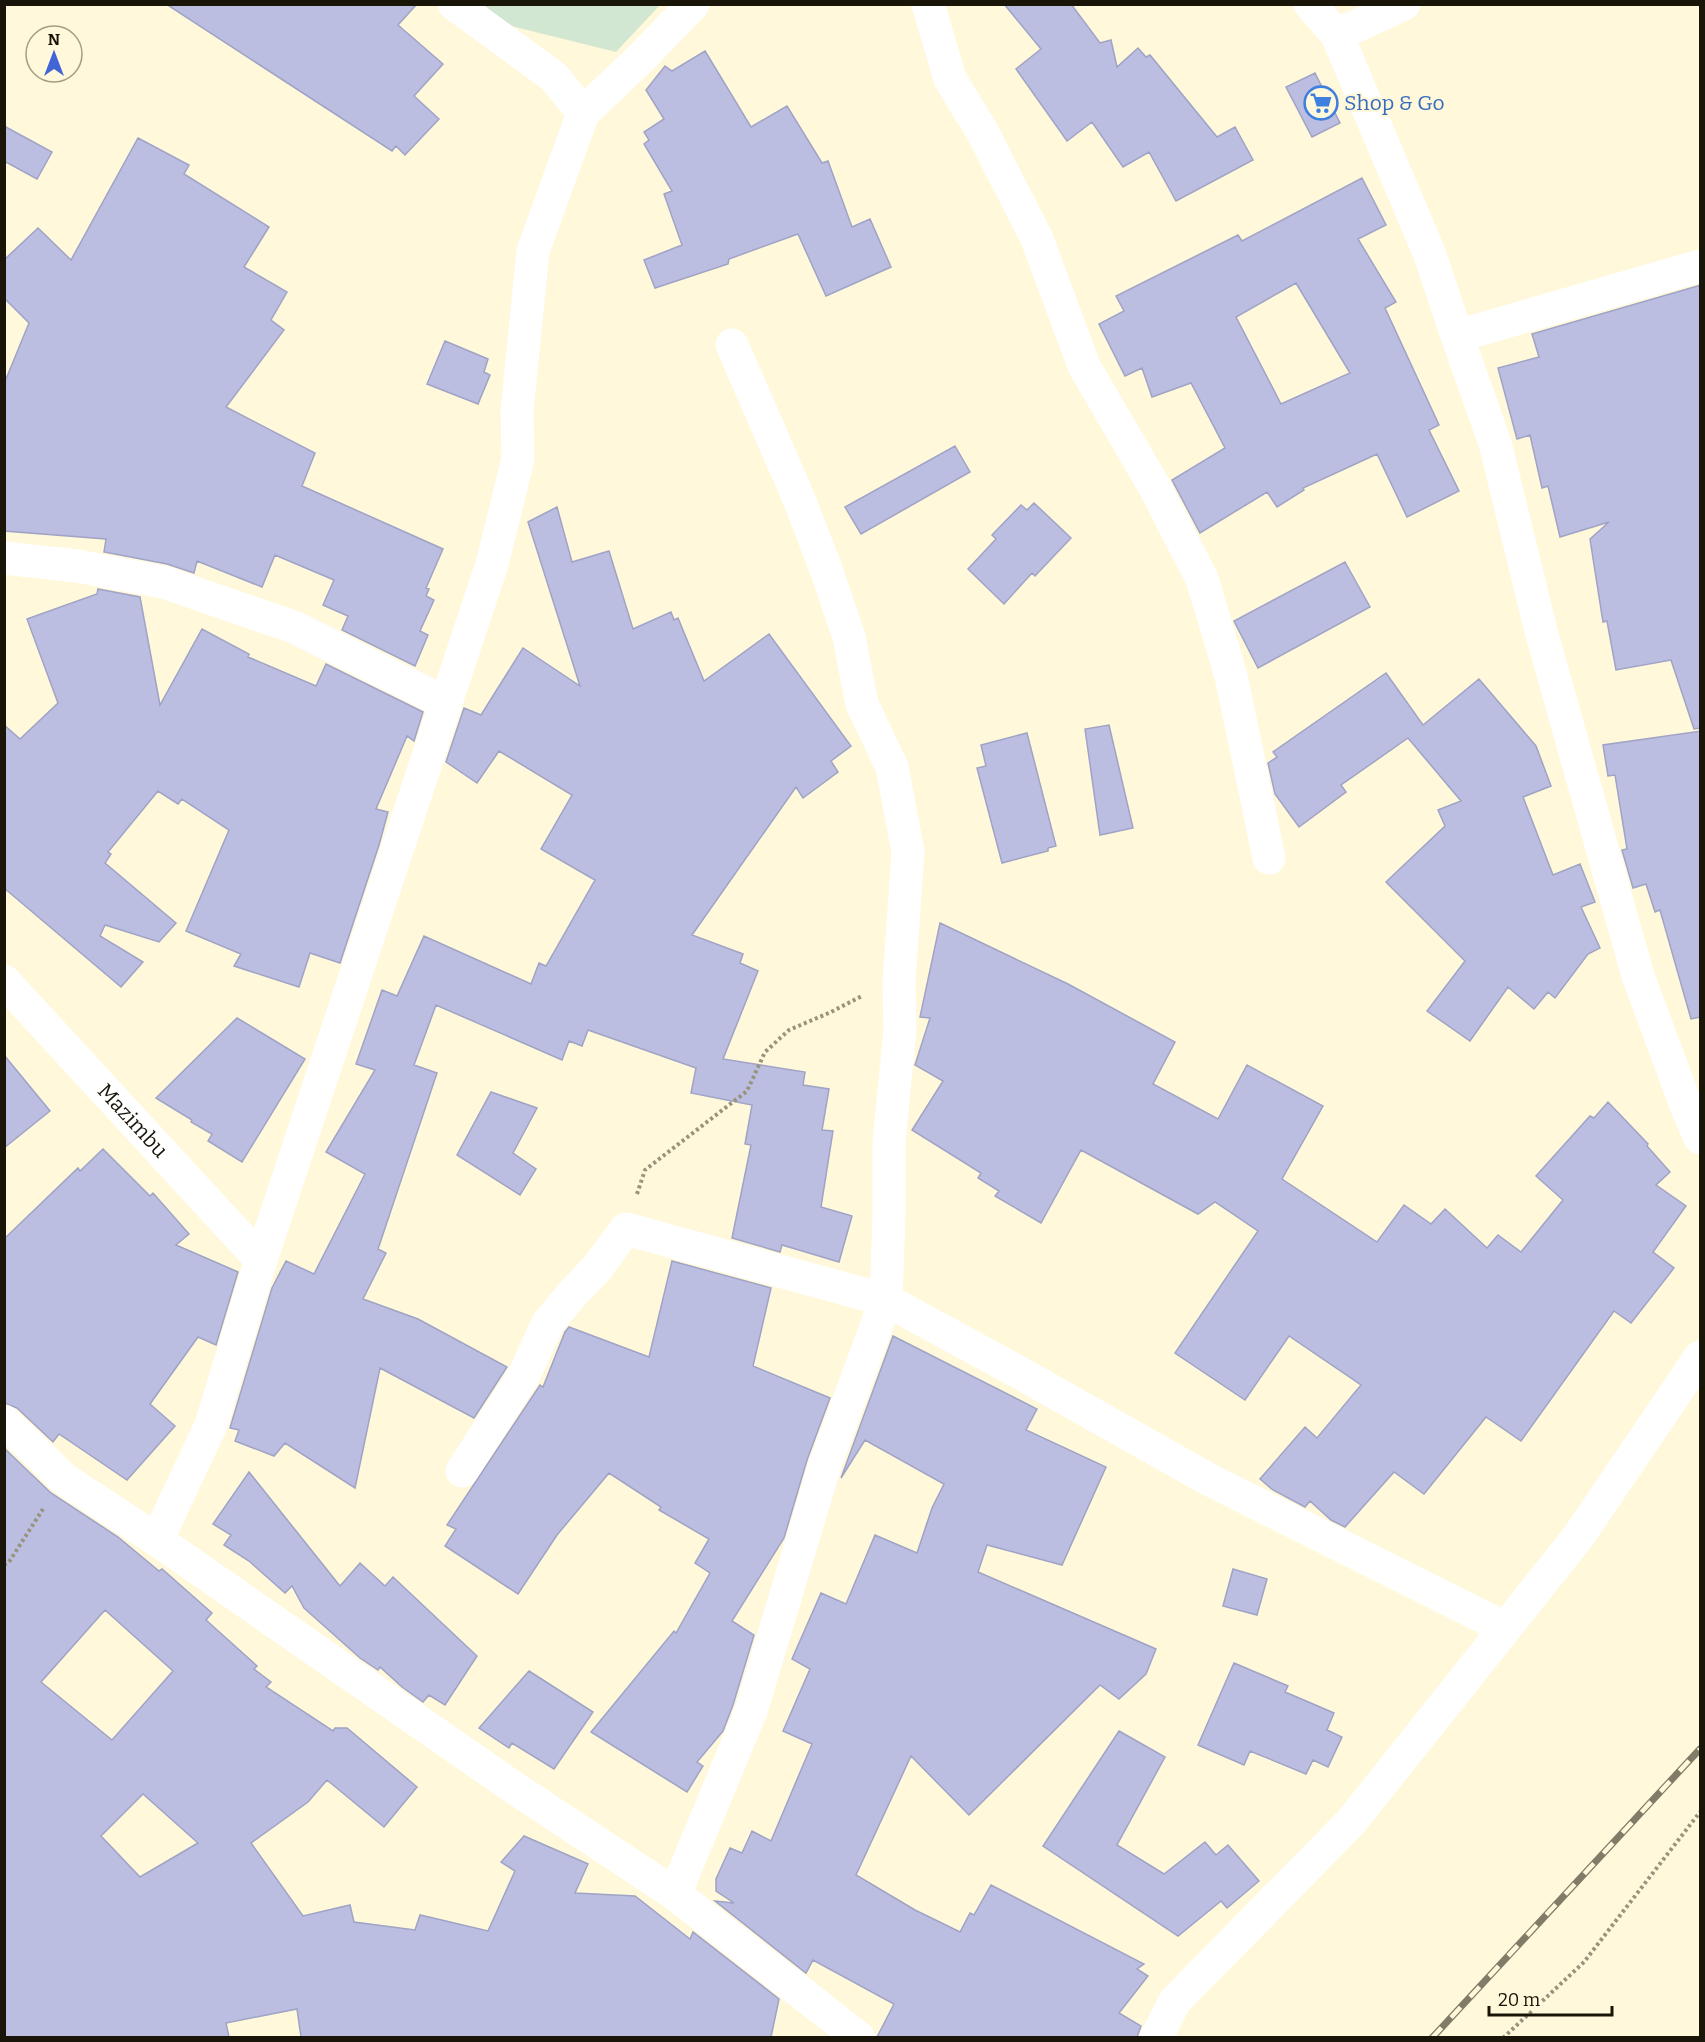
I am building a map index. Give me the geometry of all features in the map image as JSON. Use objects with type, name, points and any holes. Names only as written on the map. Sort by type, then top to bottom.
[{"type":"street","points":[[454,4],[554,77],[583,113]]},
{"type":"street","points":[[157,1540],[211,1425],[261,1260],[492,564],[518,459],[517,411],[533,250],[583,113],[693,4]]},
{"type":"street","points":[[928,4],[950,80],[982,131],[1037,239],[1084,366],[1154,486],[1202,579],[1231,676],[1269,858]]},
{"type":"street","points":[[1310,4],[1337,35],[1430,255],[1456,336],[1495,443],[1541,631],[1638,975],[1687,1108],[1701,1138]]},
{"type":"street","points":[[1337,35],[1404,4]]},
{"type":"street","points":[[1456,336],[1701,266]]},
{"type":"street","points":[[675,1894],[752,1711],[825,1465],[886,1300],[889,1142],[900,1030],[900,982],[908,852],[892,766],[862,704],[849,637],[800,499],[732,345]]},
{"type":"street","points":[[4,558],[77,566],[163,582],[294,627],[446,703]]},
{"type":"street","name":"Mazimbu","points":[[4,981],[261,1260]]},
{"type":"street","points":[[462,1471],[524,1375],[548,1323],[597,1268],[626,1229],[886,1300],[1208,1479],[1505,1628]]},
{"type":"street","points":[[1156,2037],[1175,2001],[1351,1822],[1578,1537],[1701,1357]]},
{"type":"street","points":[[4,1421],[64,1479],[157,1540],[513,1787],[675,1894],[858,2037]]},
{"type":"path","points":[[626,1229],[645,1170],[747,1091],[765,1052],[789,1030],[866,994],[900,982]]},
{"type":"path","points":[[4,1565],[9,1562],[64,1479]]},
{"type":"path","points":[[1503,2037],[1584,1962],[1701,1812]]},
{"type":"green space","points":[[438,5],[660,5],[616,52],[443,9]]},
{"type":"building","points":[[166,4],[417,4],[398,25],[443,64],[414,96],[439,119],[405,155],[396,146],[392,151]]},
{"type":"building","points":[[1004,4],[1071,4],[1100,43],[1111,40],[1117,67],[1138,48],[1146,57],[1150,55],[1217,137],[1235,127],[1253,160],[1176,201],[1149,152],[1123,167],[1092,122],[1067,141],[1016,69],[1041,49]]},
{"type":"building","points":[[705,51],[751,127],[787,106],[822,163],[828,161],[852,227],[870,219],[891,267],[826,296],[798,234],[729,259],[728,264],[655,288],[644,260],[682,245],[664,194],[672,191],[644,144],[649,140],[644,132],[664,119],[646,90],[665,66],[672,71]]},
{"type":"building","points":[[1315,73],[1340,123],[1312,137],[1286,87]]},
{"type":"building","points":[[4,126],[52,152],[37,179],[4,161]]},
{"type":"building","points":[[138,138],[189,165],[184,174],[269,227],[244,267],[287,292],[271,320],[284,330],[226,407],[315,453],[302,486],[443,549],[426,588],[429,589],[426,596],[434,600],[420,631],[428,635],[415,666],[342,630],[348,616],[323,605],[334,580],[275,555],[262,587],[197,561],[194,573],[167,564],[104,552],[106,539],[4,531],[4,384],[29,323],[4,298],[4,260],[38,228],[71,260]]},
{"type":"building","points":[[1362,178],[1386,225],[1358,239],[1396,302],[1385,308],[1439,425],[1429,430],[1459,491],[1407,517],[1377,454],[1303,488],[1304,490],[1277,507],[1267,492],[1200,533],[1172,480],[1225,448],[1191,383],[1152,397],[1142,368],[1125,376],[1099,324],[1124,311],[1116,296],[1238,235],[1242,241]],"holes":[[[1296,283],[1350,373],[1281,404],[1236,317]]]},
{"type":"building","points":[[1701,285],[1701,728],[1694,729],[1671,660],[1616,670],[1607,621],[1603,622],[1590,539],[1609,522],[1560,537],[1548,486],[1542,488],[1530,435],[1517,439],[1498,368],[1539,357],[1532,334]]},
{"type":"building","points":[[445,341],[488,359],[484,372],[490,375],[478,404],[427,384]]},
{"type":"building","points":[[955,446],[970,472],[861,534],[845,507]]},
{"type":"building","points":[[1034,503],[1071,538],[1035,576],[1032,573],[1004,604],[968,569],[996,539],[992,535],[1021,505],[1027,510]]},
{"type":"building","points":[[557,507],[572,562],[609,551],[633,629],[671,612],[674,620],[678,618],[704,681],[769,634],[851,746],[831,761],[838,772],[803,798],[796,787],[692,935],[743,954],[740,963],[758,971],[723,1059],[805,1072],[803,1085],[829,1089],[822,1130],[833,1131],[821,1207],[852,1216],[839,1262],[782,1245],[780,1252],[732,1238],[751,1145],[745,1144],[752,1105],[691,1093],[696,1068],[588,1030],[582,1046],[569,1041],[562,1060],[436,1005],[414,1065],[437,1073],[378,1249],[386,1253],[363,1299],[418,1319],[507,1367],[474,1418],[380,1368],[355,1488],[285,1443],[274,1456],[235,1441],[239,1430],[230,1428],[272,1288],[286,1261],[314,1274],[365,1174],[326,1152],[375,1070],[356,1064],[382,990],[397,996],[424,936],[531,984],[539,963],[546,966],[595,880],[541,849],[572,795],[499,751],[477,783],[446,762],[464,708],[481,715],[523,648],[580,686],[528,522]]},
{"type":"building","points":[[1345,562],[1370,607],[1258,668],[1234,621]]},
{"type":"building","points":[[98,589],[140,597],[160,705],[202,629],[249,654],[248,657],[316,686],[326,664],[423,712],[414,741],[407,736],[376,809],[388,812],[340,963],[310,953],[299,987],[234,966],[241,954],[186,931],[229,830],[182,799],[178,804],[158,791],[108,852],[111,854],[105,863],[176,923],[159,942],[105,925],[100,936],[143,962],[121,987],[4,888],[4,725],[20,739],[58,703],[27,619],[97,594]]},
{"type":"building","points":[[1386,673],[1423,725],[1479,679],[1536,746],[1551,786],[1523,797],[1553,875],[1580,864],[1595,902],[1581,907],[1600,948],[1588,954],[1555,998],[1548,992],[1534,1009],[1508,987],[1470,1041],[1427,1011],[1465,961],[1386,882],[1445,826],[1438,810],[1461,801],[1408,738],[1341,785],[1346,792],[1299,827],[1275,794],[1268,763],[1277,757],[1273,752]]},
{"type":"building","points":[[1109,725],[1133,828],[1100,835],[1085,729]]},
{"type":"building","points":[[1701,731],[1701,1017],[1691,1019],[1660,910],[1655,912],[1646,884],[1633,888],[1622,850],[1627,849],[1615,775],[1608,776],[1603,745]]},
{"type":"building","points":[[1027,733],[1056,846],[1048,848],[1048,851],[1002,863],[977,768],[986,766],[981,745]]},
{"type":"building","points":[[940,923],[1068,984],[1175,1042],[1153,1084],[1218,1119],[1247,1065],[1323,1106],[1282,1179],[1377,1242],[1404,1205],[1431,1224],[1445,1209],[1487,1248],[1498,1235],[1521,1252],[1563,1200],[1536,1176],[1590,1116],[1594,1118],[1608,1102],[1648,1144],[1647,1146],[1670,1172],[1656,1185],[1686,1206],[1653,1252],[1674,1268],[1631,1323],[1614,1311],[1521,1441],[1486,1417],[1424,1494],[1394,1472],[1345,1527],[1331,1520],[1310,1501],[1305,1507],[1273,1490],[1260,1479],[1305,1427],[1317,1438],[1361,1385],[1289,1336],[1245,1400],[1175,1353],[1258,1231],[1215,1202],[1198,1214],[1081,1150],[1041,1223],[995,1196],[999,1191],[978,1178],[981,1173],[912,1130],[943,1081],[915,1065],[930,1018],[920,1017]]},
{"type":"building","points":[[237,1018],[305,1059],[242,1162],[208,1141],[212,1134],[156,1098]]},
{"type":"building","points":[[4,1055],[50,1111],[4,1148]]},
{"type":"building","points":[[491,1092],[537,1108],[513,1153],[536,1169],[520,1195],[457,1155]]},
{"type":"building","points":[[103,1149],[150,1196],[153,1193],[189,1234],[176,1245],[238,1272],[216,1345],[198,1337],[150,1404],[175,1426],[127,1480],[59,1434],[53,1442],[17,1408],[4,1403],[4,1239],[78,1168],[80,1171]]},
{"type":"building","points":[[672,1261],[771,1288],[753,1366],[830,1398],[807,1460],[784,1538],[732,1621],[754,1635],[723,1731],[697,1762],[703,1766],[687,1792],[591,1732],[674,1631],[676,1633],[710,1573],[695,1563],[709,1539],[659,1510],[661,1507],[609,1473],[557,1535],[518,1594],[445,1546],[456,1529],[447,1525],[540,1385],[543,1387],[569,1327],[649,1357]]},
{"type":"building","points":[[893,1336],[1037,1409],[1026,1430],[1106,1467],[1062,1565],[987,1545],[978,1572],[1156,1649],[1146,1674],[1119,1699],[1100,1685],[969,1815],[911,1756],[856,1875],[915,1910],[960,1932],[970,1913],[974,1915],[991,1885],[1144,1964],[1137,1969],[1148,1976],[1119,2013],[1141,2026],[1137,2037],[877,2037],[894,2004],[813,1960],[806,1973],[715,1901],[734,1903],[716,1891],[716,1879],[730,1848],[742,1853],[752,1831],[771,1841],[812,1744],[783,1731],[810,1669],[792,1659],[821,1593],[846,1604],[875,1535],[917,1553],[932,1508],[944,1484],[865,1440],[841,1478]]},
{"type":"building","points":[[4,1448],[51,1493],[118,1537],[159,1571],[162,1569],[212,1613],[206,1620],[257,1666],[254,1669],[271,1682],[266,1687],[333,1731],[335,1728],[347,1728],[417,1787],[384,1827],[327,1780],[308,1802],[251,1843],[303,1916],[350,1905],[354,1922],[415,1930],[420,1915],[488,1931],[515,1871],[501,1862],[524,1836],[588,1864],[575,1893],[635,1896],[690,1939],[693,1932],[779,1999],[771,2037],[301,2037],[297,2009],[226,2023],[229,2037],[4,2037]],"holes":[[[105,1610],[173,1671],[112,1740],[41,1682]],[[143,1794],[198,1843],[140,1877],[101,1836]]]},
{"type":"building","points":[[249,1472],[340,1586],[360,1563],[385,1586],[393,1577],[477,1656],[445,1705],[429,1695],[423,1702],[380,1667],[378,1670],[360,1658],[304,1608],[292,1586],[285,1593],[249,1561],[224,1545],[231,1535],[213,1524]]},
{"type":"building","points":[[1233,1569],[1267,1579],[1257,1615],[1223,1606]]},
{"type":"building","points":[[1234,1663],[1288,1686],[1285,1692],[1334,1713],[1327,1730],[1342,1737],[1328,1767],[1313,1760],[1306,1774],[1250,1751],[1244,1765],[1198,1745]]},
{"type":"building","points":[[529,1671],[593,1712],[554,1769],[512,1743],[509,1748],[479,1728]]},
{"type":"building","points":[[1119,1731],[1165,1757],[1117,1845],[1164,1874],[1205,1842],[1216,1855],[1228,1845],[1259,1881],[1227,1908],[1221,1901],[1178,1936],[1043,1846]]},
{"type":"railway","points":[[1432,2038],[1700,1749]]},
{"type":"place","name":"Shop & Go","points":[[1321,103]]}]
